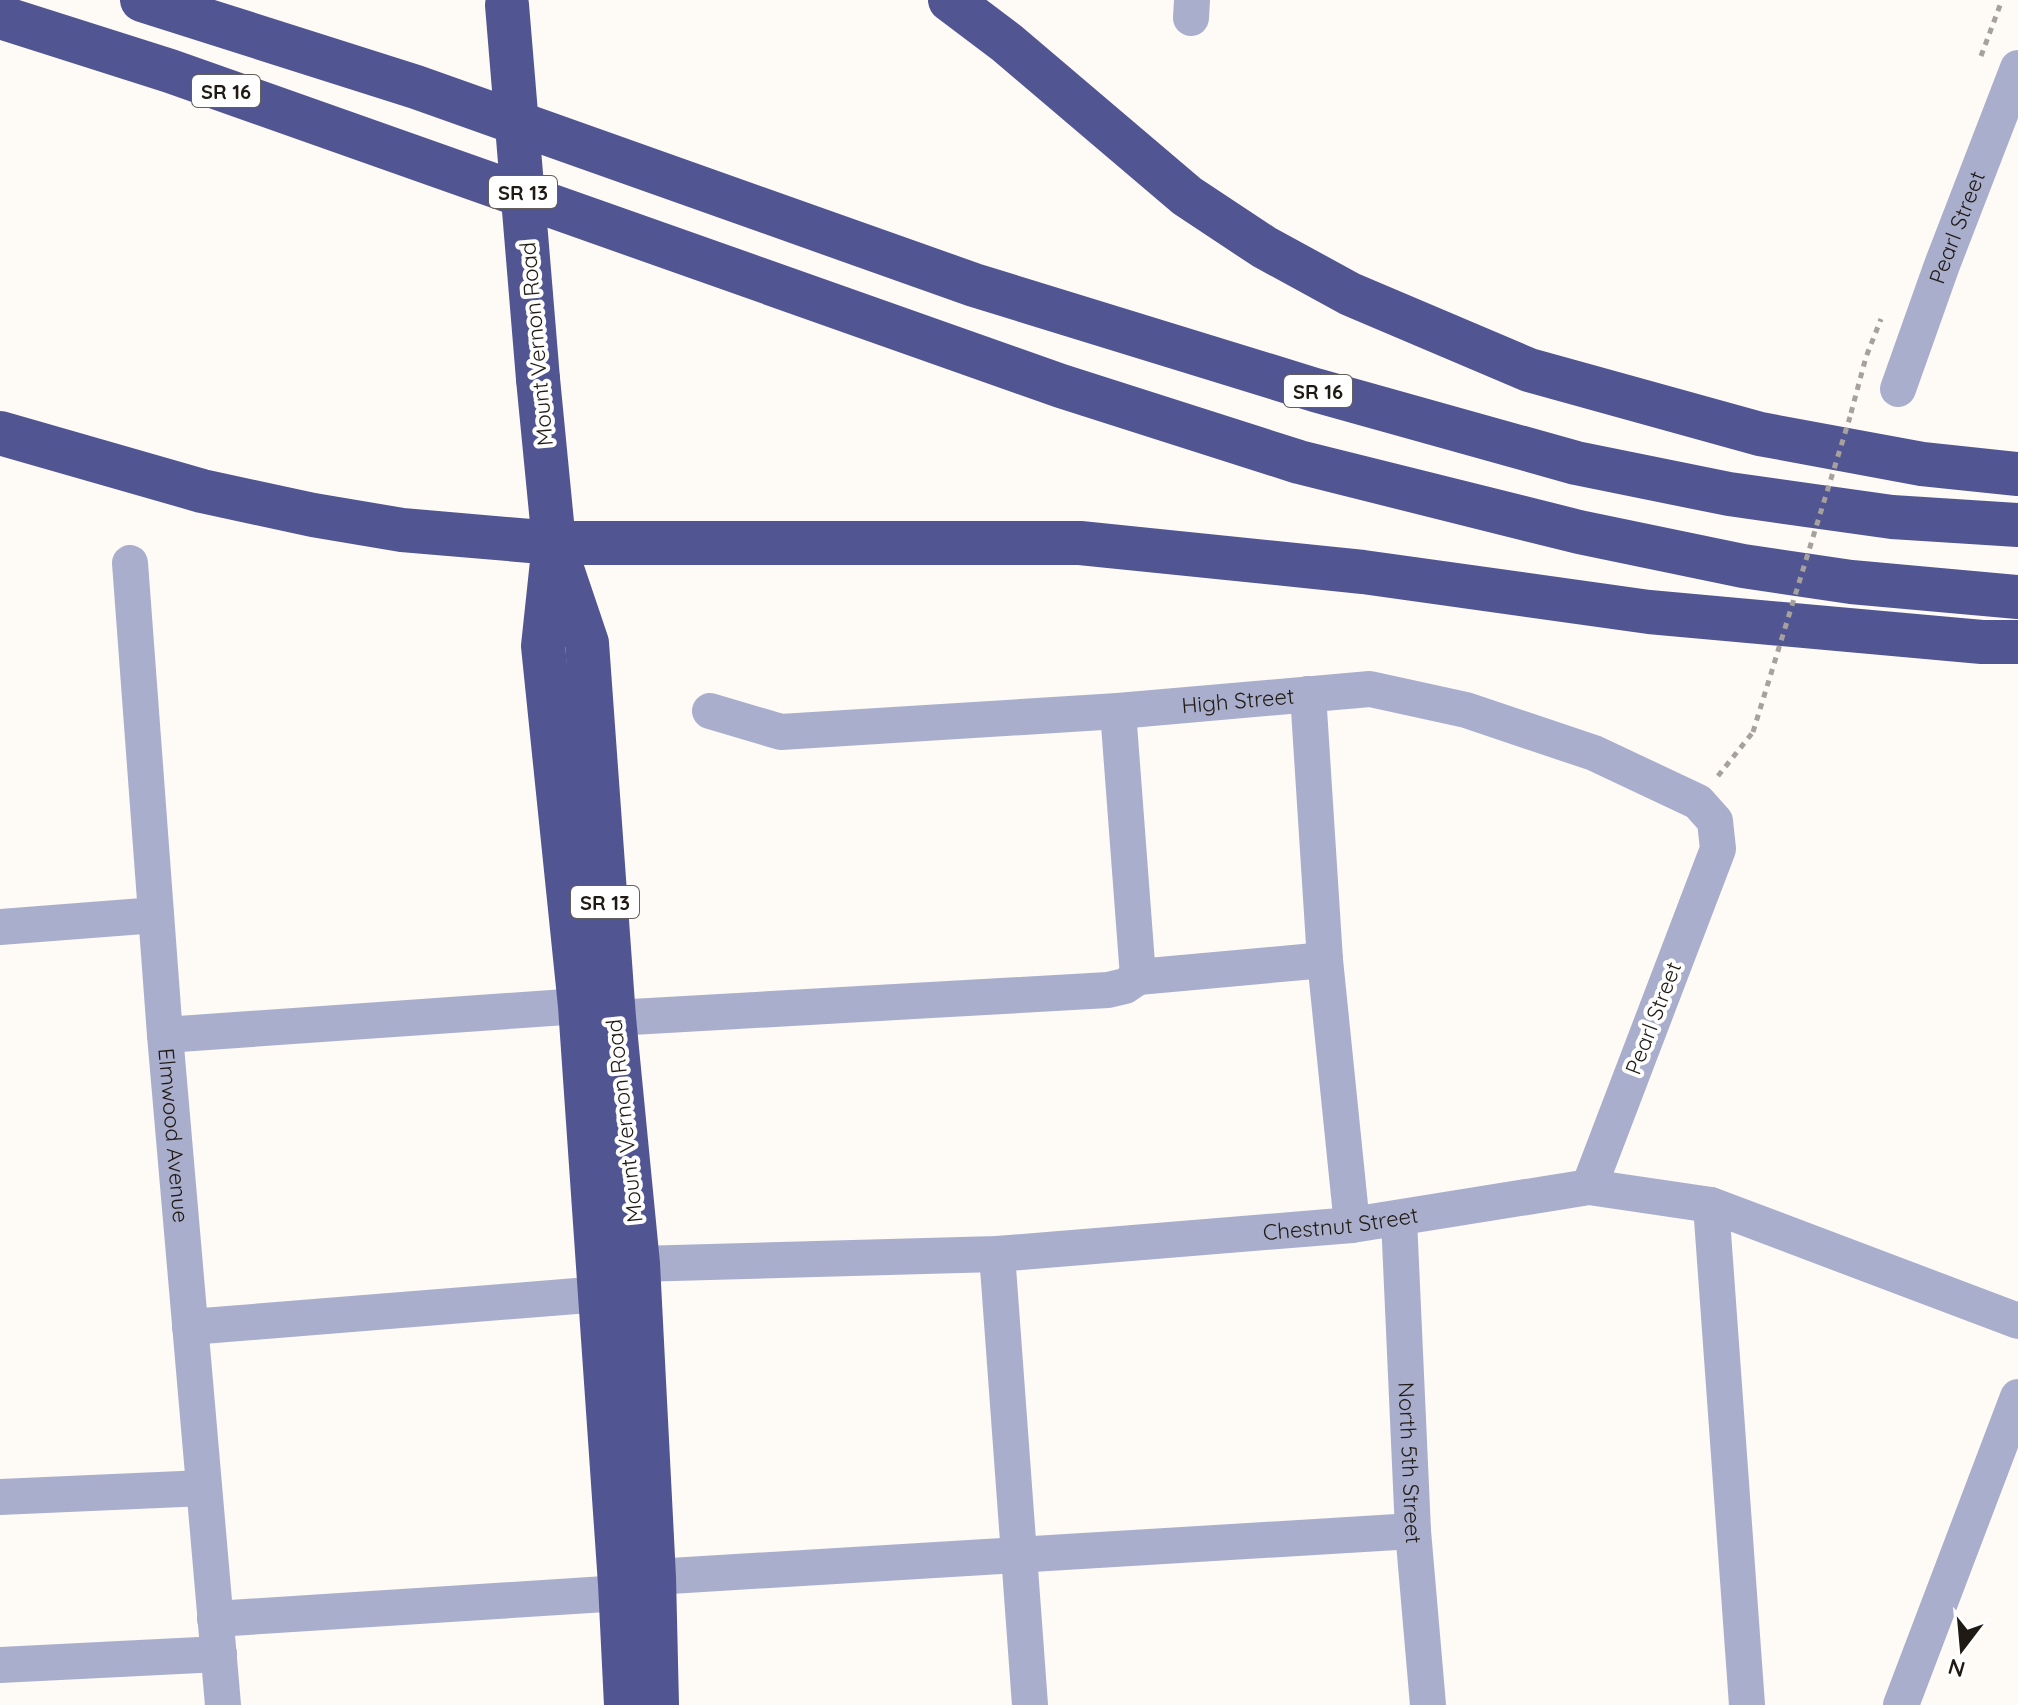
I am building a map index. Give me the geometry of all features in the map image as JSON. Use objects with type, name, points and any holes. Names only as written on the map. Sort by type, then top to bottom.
[{"type":"highway","name":"SR 16","points":[[142,0],[416,87],[974,285],[1331,394],[1576,463],[1729,494],[1892,517],[2018,525]]},
{"type":"highway","points":[[950,0],[1007,43],[1187,196],[1264,247],[1350,294],[1529,370],[1760,434],[1922,464],[2018,474]]},
{"type":"highway","name":"Mount Vernon Road","points":[[507,3],[554,543],[543,646],[638,1264],[637,1585],[626,1705]]},
{"type":"highway","name":"SR 16","points":[[0,17],[170,71],[1061,386],[1299,462],[1579,532],[1743,566],[1851,582],[2018,597]]},
{"type":"highway","points":[[0,433],[202,491],[402,530],[554,543],[1080,543],[1363,572],[1649,612],[1982,642],[2018,642]]},
{"type":"highway","name":"Mount Vernon Road","points":[[597,1012],[601,1294],[637,1585],[657,1705]]},
{"type":"street","name":"Pearl Street","points":[[1898,389],[2018,68]]},
{"type":"street","name":"Elmwood Avenue","points":[[130,563],[165,1035],[223,1705]]},
{"type":"street","name":"High Street","points":[[710,711],[781,732],[1118,711],[1370,689],[1466,710],[1594,753],[1698,802]]},
{"type":"street","points":[[1308,694],[1325,960],[1352,1225]]},
{"type":"street","points":[[1118,711],[1138,977]]},
{"type":"street","name":"Pearl Street","points":[[1589,1187],[1718,849],[1715,821],[1698,802]]},
{"type":"street","points":[[0,927],[156,915]]},
{"type":"street","points":[[165,1035],[1108,990],[1125,986],[1138,977],[1325,960]]},
{"type":"street","name":"Chestnut Street","points":[[638,1264],[997,1254],[1352,1225],[1589,1187],[1711,1205],[2018,1321]]},
{"type":"street","points":[[1711,1205],[1747,1705]]},
{"type":"street","name":"North 5th Street","points":[[1399,1219],[1413,1531],[1428,1705]]},
{"type":"street","points":[[997,1254],[1030,1705]]},
{"type":"street","points":[[190,1327],[601,1294]]},
{"type":"street","points":[[1901,1705],[2018,1397]]},
{"type":"street","points":[[0,1497],[204,1488]]},
{"type":"street","points":[[0,1665],[637,1585],[1019,1555],[1413,1531]]},
{"type":"path","points":[[1698,802],[1753,732],[1850,417]]}]
